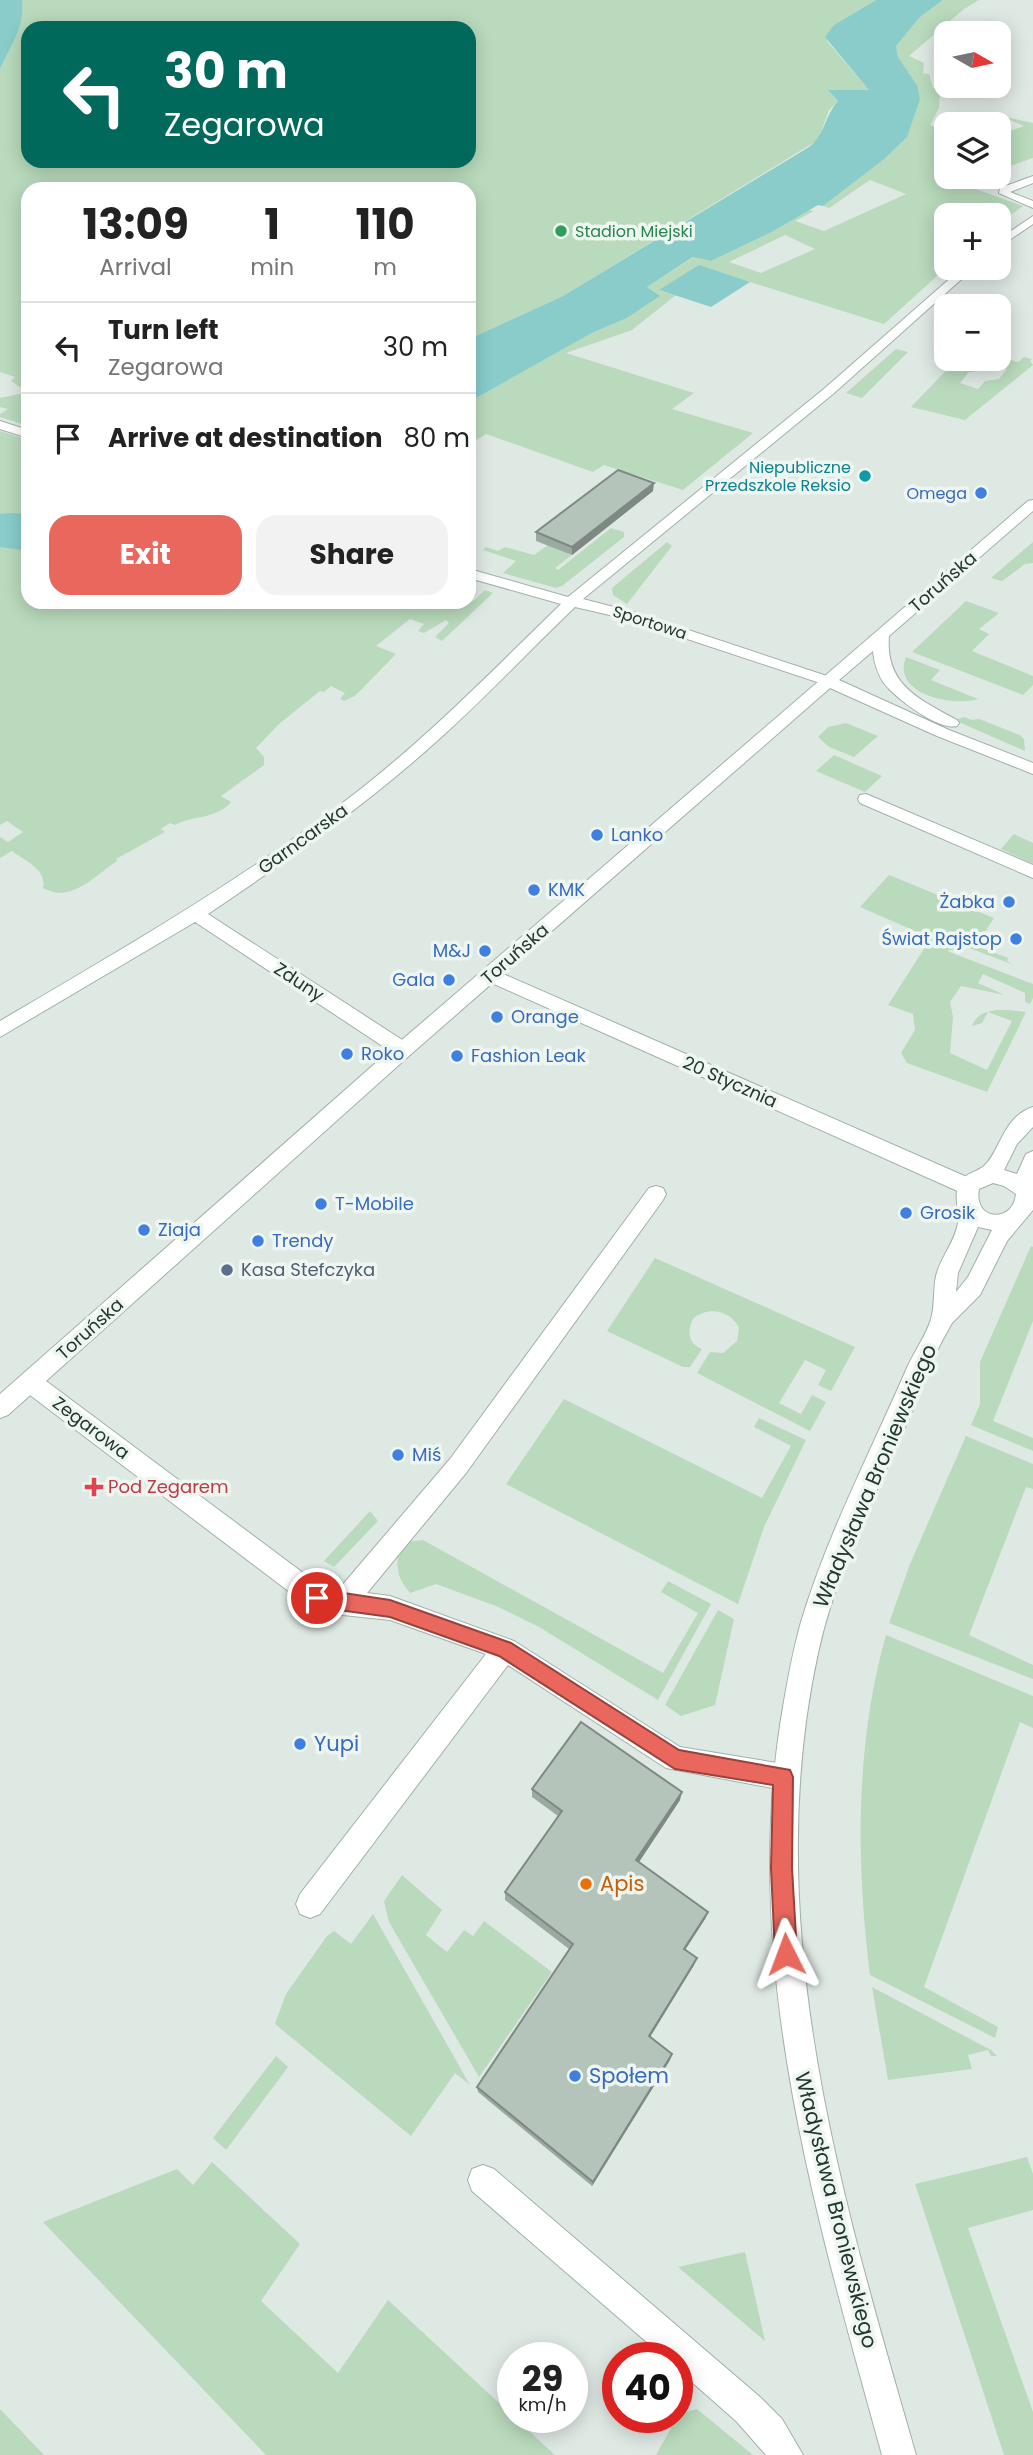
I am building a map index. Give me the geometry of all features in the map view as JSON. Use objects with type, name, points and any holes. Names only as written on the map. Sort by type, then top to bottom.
[{"type":"street","points":[[1033,179],[1003,193],[1033,205]]},
{"type":"street","points":[[1011,235],[1033,219]]},
{"type":"street","name":"Garncarska","points":[[0,1030],[195,914],[288,852],[357,800],[432,737],[590,584],[829,391],[954,280]]},
{"type":"street","points":[[0,425],[21,432]]},
{"type":"street","name":"Toruńska","points":[[0,1408],[403,1051],[1033,503]]},
{"type":"street","name":"Sportowa","points":[[476,575],[550,598],[632,616],[828,681]]},
{"type":"street","points":[[882,635],[880,664],[901,693],[1033,768]]},
{"type":"street","points":[[828,681],[943,733],[1033,768]]},
{"type":"street","points":[[866,799],[1033,872]]},
{"type":"street","name":"Zduny","points":[[195,914],[403,1051]]},
{"type":"street","name":"20 Stycznia","points":[[492,975],[973,1190]]},
{"type":"street","name":"Władysława Broniewskiego","points":[[899,2455],[832,2211],[800,2066],[786,1954],[781,1868],[783,1777],[805,1651],[828,1575],[942,1321],[947,1273],[968,1227],[973,1190],[994,1170],[1009,1139],[1033,1114]]},
{"type":"street","name":"Władysława Broniewskiego","points":[[942,1321],[975,1285],[997,1238],[1024,1210],[1024,1181],[1033,1159]]},
{"type":"street","points":[[1007,1178],[1018,1184],[1024,1210],[988,1220],[973,1190],[1007,1178]]},
{"type":"street","points":[[343,1604],[458,1465],[656,1194]]},
{"type":"street","name":"Zegarowa","points":[[30,1382],[317,1598],[343,1604],[390,1608],[505,1649],[675,1759],[783,1777]]},
{"type":"street","points":[[310,1904],[505,1649]]},
{"type":"street","points":[[483,2180],[748,2409],[770,2431],[786,2455]]},
{"type":"green space","points":[[22,0],[876,0],[834,25],[827,41],[870,91],[829,91],[838,101],[829,110],[818,140],[563,296],[476,336],[476,182],[21,182],[21,387],[11,381],[15,377],[0,372],[0,69],[22,18]]},
{"type":"green space","points":[[943,0],[979,0],[950,21],[934,21],[934,35],[909,56],[924,63],[923,73],[929,74],[934,98],[940,98],[939,108],[934,112],[930,125],[934,127],[934,189],[976,189],[1023,206],[1011,215],[1011,203],[934,203],[934,279],[884,324],[699,266],[660,291],[676,295],[632,330],[566,353],[694,393],[672,409],[753,433],[683,490],[604,465],[593,472],[486,434],[476,440],[476,398],[592,333],[627,318],[660,296],[647,287],[694,257],[711,261],[770,233],[809,210],[814,211],[795,221],[824,231],[906,194],[870,180],[829,208],[823,206],[883,160],[917,85],[898,57],[896,46],[920,17]],"holes":[[[785,235],[815,249],[761,273],[729,262]]]},
{"type":"green space","points":[[1011,118],[1033,123],[1033,158],[1011,166],[1011,131],[1024,126]]},
{"type":"green space","points":[[896,349],[908,352],[862,398],[846,393]]},
{"type":"green space","points":[[1024,357],[1032,359],[1030,361],[1033,365],[965,420],[911,407],[946,371],[979,371],[969,372],[960,383],[978,389],[985,381],[999,379],[1005,371],[1011,371],[1011,360],[1018,362]]},
{"type":"green space","points":[[21,395],[21,424],[0,417],[0,414],[8,409],[0,407],[0,398]]},
{"type":"green space","points":[[0,431],[21,438],[21,609],[476,609],[442,641],[435,637],[449,623],[446,620],[424,633],[418,631],[424,624],[410,619],[376,646],[396,654],[355,696],[344,701],[340,699],[345,693],[331,686],[324,692],[320,691],[279,724],[256,748],[264,757],[264,765],[221,796],[231,802],[225,807],[212,814],[175,825],[170,823],[161,829],[165,832],[116,859],[117,861],[83,886],[54,892],[43,888],[42,876],[38,871],[12,851],[0,858],[0,837],[8,842],[23,832],[7,821],[0,825]]},
{"type":"green space","points":[[611,528],[624,532],[624,537],[556,588],[503,573],[516,561],[483,550],[486,547],[498,551],[505,547],[534,555],[548,545],[572,555],[555,568],[558,570]]},
{"type":"green space","points":[[667,542],[672,546],[627,604],[613,595],[612,588]]},
{"type":"green space","points":[[1033,542],[1033,563],[1025,564],[1002,581],[991,578]]},
{"type":"green space","points":[[485,590],[493,593],[476,609],[476,598]]},
{"type":"green space","points":[[966,601],[999,613],[979,629],[989,634],[972,651],[1033,676],[1033,685],[1023,695],[912,652]]},
{"type":"green space","points":[[906,657],[940,670],[931,680],[978,699],[940,699],[916,689],[907,680],[904,670]]},
{"type":"green space","points":[[964,717],[979,719],[1020,735],[1024,739],[1025,751],[954,720]]},
{"type":"green space","points":[[846,723],[878,736],[854,757],[829,747],[818,737],[828,727]]},
{"type":"green space","points":[[834,755],[882,776],[865,792],[816,771]]},
{"type":"green space","points":[[1014,834],[1033,843],[1033,864],[1001,849]]},
{"type":"green space","points":[[889,875],[994,918],[976,946],[1008,958],[1007,961],[1014,965],[964,946],[947,951],[1033,984],[1030,1004],[1025,1002],[1025,993],[983,974],[978,983],[1005,995],[961,986],[950,1002],[953,1017],[950,1053],[987,1070],[1012,1021],[988,1012],[1026,1012],[987,1092],[907,1063],[901,1053],[915,1030],[913,1014],[888,1005],[931,938],[860,907]]},
{"type":"green space","points":[[988,1012],[982,1023],[972,1026],[976,1019]]},
{"type":"green space","points":[[1031,1246],[1033,1321],[993,1421],[1033,1438],[1033,1451],[971,1425],[980,1404],[980,1362]]},
{"type":"green space","points":[[655,1258],[855,1347],[831,1391],[818,1385],[826,1370],[805,1360],[779,1403],[801,1414],[812,1395],[826,1402],[810,1431],[697,1373],[710,1352],[723,1353],[737,1341],[739,1328],[724,1314],[705,1312],[693,1319],[690,1337],[697,1347],[702,1349],[690,1367],[683,1367],[607,1331]]},
{"type":"green space","points":[[564,1399],[762,1498],[791,1446],[754,1427],[759,1418],[806,1440],[764,1527],[738,1604],[506,1484]]},
{"type":"green space","points":[[966,1436],[1033,1464],[1033,1489],[1026,1487],[969,1635],[1033,1665],[1033,1679],[889,1623],[910,1564]]},
{"type":"green space","points":[[370,1511],[378,1521],[334,1567],[324,1561]]},
{"type":"green space","points":[[423,1540],[663,1673],[698,1613],[661,1592],[668,1581],[711,1604],[658,1700],[539,1627],[496,1606],[436,1584],[410,1593],[399,1575],[398,1556],[404,1542]]},
{"type":"green space","points":[[718,1610],[734,1619],[715,1705],[681,1716],[665,1705]]},
{"type":"green space","points":[[886,1635],[1033,1696],[1033,1728],[1020,1722],[924,1987],[998,2027],[995,2038],[870,1975],[862,1890],[861,1804],[868,1719]]},
{"type":"green space","points":[[402,1875],[442,1910],[426,1935],[447,1952],[464,1930],[473,1936],[484,1921],[552,1972],[479,2077],[389,1922],[384,1901]]},
{"type":"green space","points":[[373,1914],[470,2085],[455,2073],[411,2136],[275,2024],[286,1994],[327,1936],[334,1931],[351,1944]]},
{"type":"green space","points":[[872,1987],[991,2050],[997,2056],[991,2056],[988,2050],[968,2055],[972,2069],[888,2080]]},
{"type":"green space","points":[[276,2056],[288,2067],[226,2150],[213,2138]]},
{"type":"green space","points":[[1027,2157],[1033,2174],[1033,2210],[968,2228],[1033,2412],[1033,2455],[1004,2455],[915,2184]]},
{"type":"green space","points":[[212,2162],[300,2244],[261,2301],[338,2373],[388,2300],[497,2401],[497,2433],[531,2433],[555,2455],[266,2455],[43,2222],[177,2169],[193,2185]]},
{"type":"green space","points":[[745,2252],[765,2341],[678,2267]]},
{"type":"green space","points":[[0,2409],[44,2455],[0,2455]]},
{"type":"green space","points":[[697,2409],[753,2455],[656,2455],[668,2433],[693,2433],[693,2410]]},
{"type":"water","points":[[0,0],[22,0],[23,9],[16,36],[0,69]]},
{"type":"water","points":[[876,0],[943,0],[920,17],[896,46],[898,57],[917,85],[920,99],[907,137],[883,160],[823,206],[818,205],[770,233],[711,261],[693,257],[647,287],[660,296],[627,318],[592,333],[476,398],[476,336],[563,296],[809,147],[818,137],[838,101],[828,90],[869,90],[825,37],[834,25]]},
{"type":"water","points":[[699,265],[750,282],[711,307],[659,290]]},
{"type":"water","points":[[0,514],[21,514],[21,550],[0,547]]},
{"type":"building","points":[[618,470],[654,483],[572,547],[536,532]]},
{"type":"building","points":[[581,1722],[682,1792],[636,1860],[708,1912],[684,1949],[697,1958],[649,2036],[672,2054],[593,2182],[477,2087],[573,1944],[505,1892],[562,1811],[532,1789]]},
{"type":"place","name":"Stadion Miejski","points":[[561,231]]},
{"type":"place","name":"Niepubliczne Przedszkole Reksio","points":[[865,476]]},
{"type":"place","name":"Omega","points":[[981,493]]},
{"type":"place","name":"Lanko","points":[[597,835]]},
{"type":"place","name":"KMK","points":[[534,890]]},
{"type":"place","name":"Żabka","points":[[1009,902]]},
{"type":"place","name":"Świat Rajstop","points":[[1016,939]]},
{"type":"place","name":"M&J","points":[[485,951]]},
{"type":"place","name":"Gala","points":[[449,980]]},
{"type":"place","name":"Orange","points":[[497,1017]]},
{"type":"place","name":"Roko","points":[[347,1054]]},
{"type":"place","name":"Fashion Leak","points":[[457,1056]]},
{"type":"place","name":"T-Mobile","points":[[321,1204]]},
{"type":"place","name":"Grosik","points":[[906,1213]]},
{"type":"place","name":"Ziaja","points":[[144,1230]]},
{"type":"place","name":"Trendy","points":[[258,1241]]},
{"type":"place","name":"Kasa Stefczyka","points":[[227,1270]]},
{"type":"place","name":"Miś","points":[[398,1455]]},
{"type":"place","name":"Pod Zegarem","points":[[94,1487]]},
{"type":"place","name":"Yupi","points":[[300,1744]]},
{"type":"place","name":"Apis","points":[[586,1884]]},
{"type":"place","name":"Społem","points":[[575,2076]]},
{"type":"route","points":[[317,1598],[343,1604],[390,1608],[505,1649],[675,1759],[783,1777],[781,1868],[786,1954]]}]
